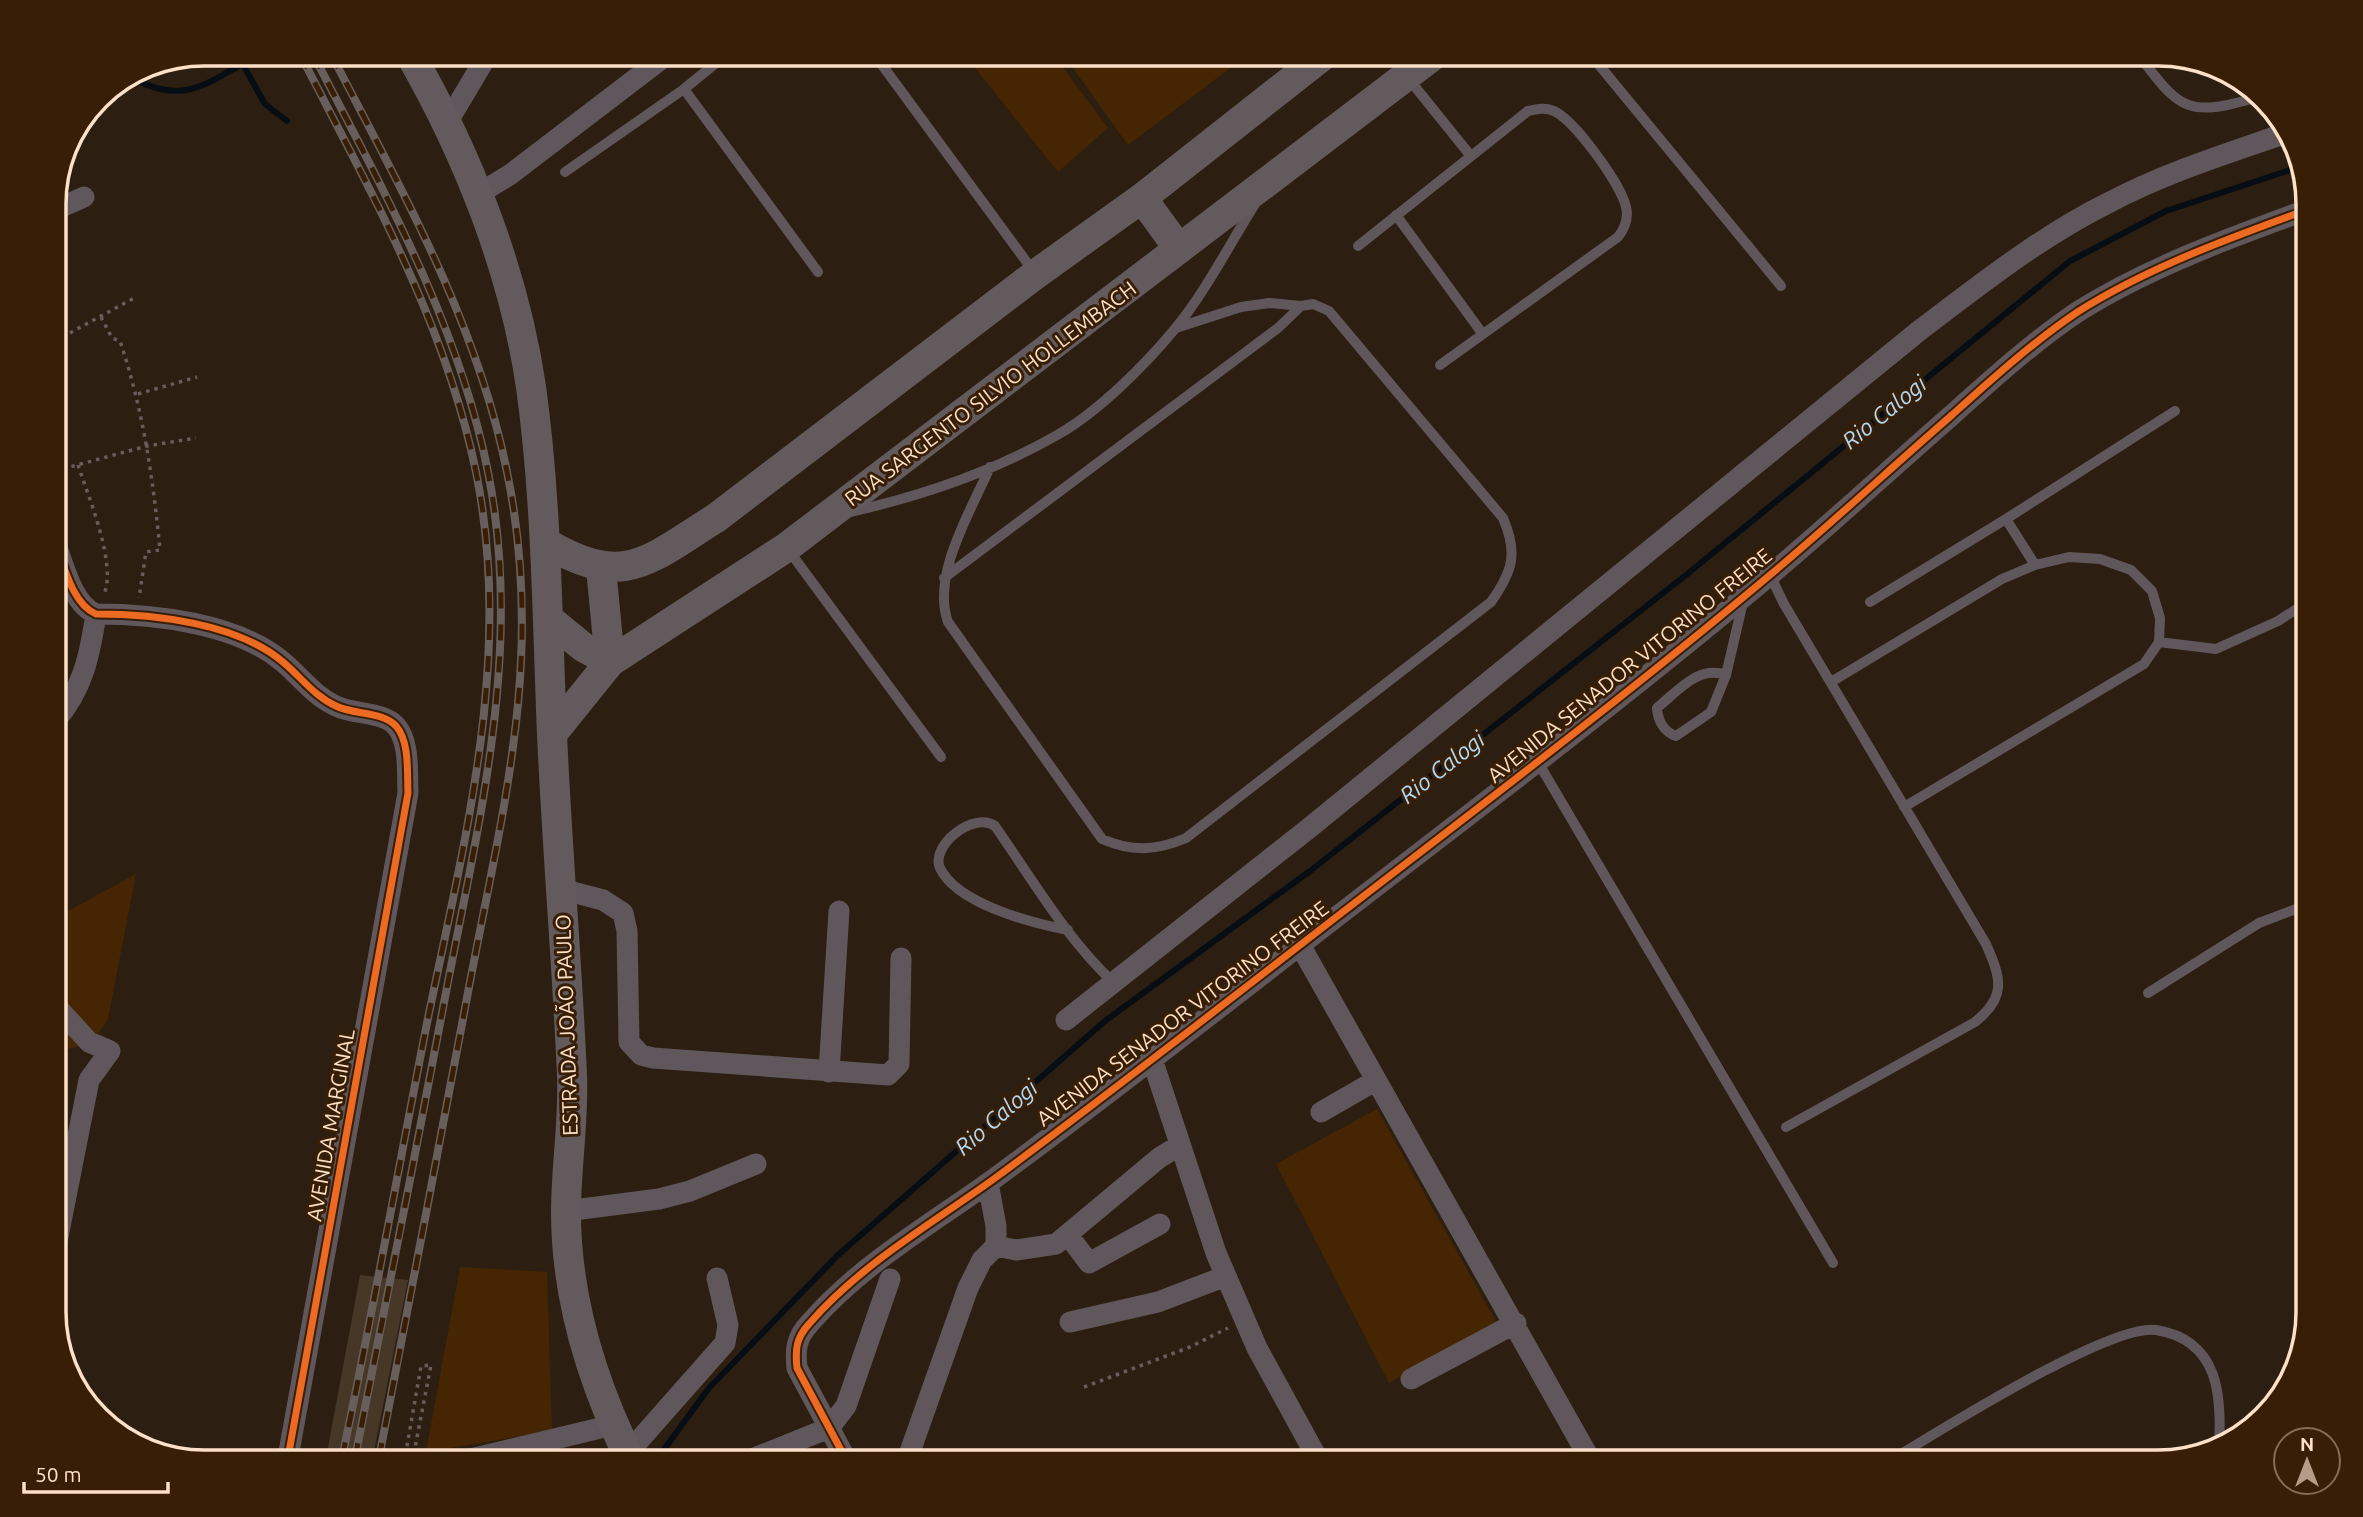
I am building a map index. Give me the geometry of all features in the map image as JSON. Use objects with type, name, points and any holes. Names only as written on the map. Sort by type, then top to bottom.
[{"type":"main road","name":"ESTRADA JOÃO PAULO","points":[[416,66],[480,193],[531,384],[546,543],[552,734],[573,1092],[566,1212],[573,1297],[597,1383],[626,1450]]},
{"type":"main road","points":[[546,543],[601,568],[628,567],[662,552],[716,518],[1036,274],[1142,198],[1310,66]]},
{"type":"main road","name":"RUA SARGENTO SILVIO HOLLEMBACH","points":[[552,734],[610,662],[787,547],[1419,66]]},
{"type":"main road","points":[[1142,198],[1179,249]]},
{"type":"main road","points":[[601,568],[610,662]]},
{"type":"main road","points":[[549,619],[583,647],[610,662]]},
{"type":"street","points":[[447,123],[481,66]]},
{"type":"street","points":[[480,193],[511,174],[652,66]]},
{"type":"street","points":[[1066,1020],[1341,803],[1920,330],[2018,256],[2109,202],[2188,167],[2278,136]]},
{"type":"street","points":[[67,205],[84,197]]},
{"type":"street","name":"AVENIDA SENADOR VITORINO FREIRE","points":[[829,1427],[797,1368],[795,1353],[797,1341],[806,1326],[852,1281],[920,1228],[988,1183],[1539,764],[1770,575],[1997,375],[2079,312],[2142,278],[2251,230],[2296,214]]},
{"type":"street","points":[[67,569],[83,605],[96,614],[89,663],[67,708]]},
{"type":"street","name":"AVENIDA MARGINAL","points":[[96,614],[169,617],[253,643],[283,662],[309,688],[336,707],[386,719],[396,727],[402,738],[408,793],[289,1450]]},
{"type":"street","points":[[561,889],[603,900],[623,913],[627,931],[629,1042],[640,1055],[880,1076],[895,1071],[899,1064],[901,958]]},
{"type":"street","points":[[829,1072],[839,911]]},
{"type":"street","points":[[1300,945],[1375,1081],[1516,1323],[1585,1450]]},
{"type":"street","points":[[67,1018],[89,1042],[110,1051],[89,1080],[67,1191]]},
{"type":"street","points":[[1152,1059],[1226,1276],[1245,1320],[1313,1450]]},
{"type":"street","points":[[1321,1112],[1375,1081]]},
{"type":"street","points":[[996,1246],[1016,1250],[1056,1244],[1159,1157],[1180,1145]]},
{"type":"street","points":[[566,1212],[659,1199],[690,1191],[756,1164]]},
{"type":"street","points":[[911,1450],[968,1288],[982,1260],[996,1246],[996,1226],[988,1183]]},
{"type":"street","points":[[1068,1235],[1089,1263],[1160,1224]]},
{"type":"street","points":[[1070,1322],[1158,1302],[1226,1276]]},
{"type":"street","points":[[637,1450],[725,1343],[728,1325],[717,1278]]},
{"type":"street","points":[[773,1450],[829,1427],[846,1406],[890,1279]]},
{"type":"street","points":[[1410,1379],[1516,1323]]},
{"type":"street","points":[[508,1450],[613,1425]]},
{"type":"street","points":[[829,1427],[841,1450]]},
{"type":"lane","points":[[565,172],[684,89],[712,66]]},
{"type":"lane","points":[[883,66],[1036,274]]},
{"type":"lane","points":[[1600,66],[1781,286]]},
{"type":"lane","points":[[2148,66],[2178,102],[2191,107],[2236,104],[2248,100]]},
{"type":"lane","points":[[1406,76],[1470,155]]},
{"type":"lane","points":[[684,89],[818,272]]},
{"type":"lane","points":[[1358,246],[1528,111],[1550,109],[1563,116],[1615,181],[1627,214],[1625,228],[1619,237],[1440,365]]},
{"type":"lane","points":[[826,517],[907,499],[990,467],[1061,433],[1137,372],[1176,328],[1270,180]]},
{"type":"lane","points":[[1396,215],[1482,333]]},
{"type":"lane","points":[[990,467],[943,578],[941,604],[948,622],[1102,839],[1126,849],[1163,848],[1186,838],[1491,602],[1506,581],[1513,557],[1512,538],[1503,518],[1351,334],[1321,306],[1269,303],[1241,307],[1176,328]]},
{"type":"lane","points":[[943,578],[1278,328],[1301,306]]},
{"type":"lane","points":[[1870,602],[2175,411]]},
{"type":"lane","points":[[2006,519],[2035,565]]},
{"type":"lane","points":[[787,547],[941,757]]},
{"type":"lane","points":[[1830,682],[2002,579],[2035,565],[2069,557],[2100,559],[2131,570],[2152,591],[2160,618],[2159,642],[2144,664],[1904,807]]},
{"type":"lane","points":[[1770,575],[1784,604],[1986,944],[1999,974],[1997,994],[1989,1011],[1975,1022],[1786,1127]]},
{"type":"lane","points":[[1726,675],[1712,670],[1699,675],[1657,708],[1658,717],[1667,733],[1676,736],[1711,712],[1726,675],[1744,596]]},
{"type":"lane","points":[[2159,642],[2216,649],[2278,621],[2296,609]]},
{"type":"lane","points":[[1539,764],[1833,1264]]},
{"type":"lane","points":[[1068,930],[1009,915],[953,886],[940,868],[938,859],[941,848],[971,821],[990,822],[1094,964],[1114,982]]},
{"type":"lane","points":[[2148,993],[2259,923],[2296,909]]},
{"type":"lane","points":[[1908,1450],[2066,1360],[2120,1335],[2154,1329],[2177,1337],[2199,1352],[2210,1366],[2219,1386],[2219,1436]]},
{"type":"path","points":[[67,335],[136,297]]},
{"type":"path","points":[[101,317],[112,338],[120,341],[138,394],[160,550],[146,552],[137,614]]},
{"type":"path","points":[[138,394],[197,377]]},
{"type":"path","points":[[67,468],[147,446],[195,439]]},
{"type":"path","points":[[78,465],[95,517],[107,568],[108,584],[96,614]]},
{"type":"path","points":[[1084,1387],[1190,1347],[1245,1320]]},
{"type":"path","points":[[406,1450],[421,1366],[431,1365],[415,1450]]},
{"type":"shaded area","points":[[974,66],[1062,66],[1108,128],[1058,172]]},
{"type":"shaded area","points":[[1072,66],[1233,66],[1128,145]]},
{"type":"shaded area","points":[[136,874],[108,1019],[86,1043],[67,1049],[67,911]]},
{"type":"shaded area","points":[[1377,1109],[1497,1323],[1389,1383],[1276,1164]]},
{"type":"shaded area","points":[[460,1267],[547,1272],[552,1431],[426,1450]]},
{"type":"building","points":[[360,1275],[408,1280],[374,1450],[328,1450]]},
{"type":"waterway","points":[[141,82],[162,89],[188,90],[238,66]]},
{"type":"waterway","points":[[244,66],[265,104],[287,121]]},
{"type":"waterway","name":"Rio Calogi","points":[[664,1450],[709,1388],[838,1255],[1105,1021],[1310,871],[1686,575],[2070,261],[2166,211],[2292,169]]},
{"type":"railway","points":[[306,66],[402,257],[445,362],[476,472],[486,542],[490,611],[487,680],[469,818],[344,1450]]},
{"type":"railway","points":[[319,66],[415,257],[458,362],[475,416],[488,472],[498,537],[501,602],[499,667],[484,795],[357,1450]]},
{"type":"railway","points":[[337,66],[410,206],[457,309],[477,362],[507,472],[518,540],[522,605],[521,669],[506,794],[380,1450]]},
{"type":"cycle path","points":[[841,1450],[797,1368],[796,1356],[797,1344],[805,1329],[850,1283],[1096,1103],[1646,676],[1793,555],[1998,374],[2062,323],[2134,280],[2221,242],[2296,214]]},
{"type":"cycle path","points":[[67,574],[81,602],[96,614],[143,616],[194,623],[243,638],[283,662],[328,702],[343,709],[376,715],[390,721],[404,740],[408,793],[289,1450]]}]
